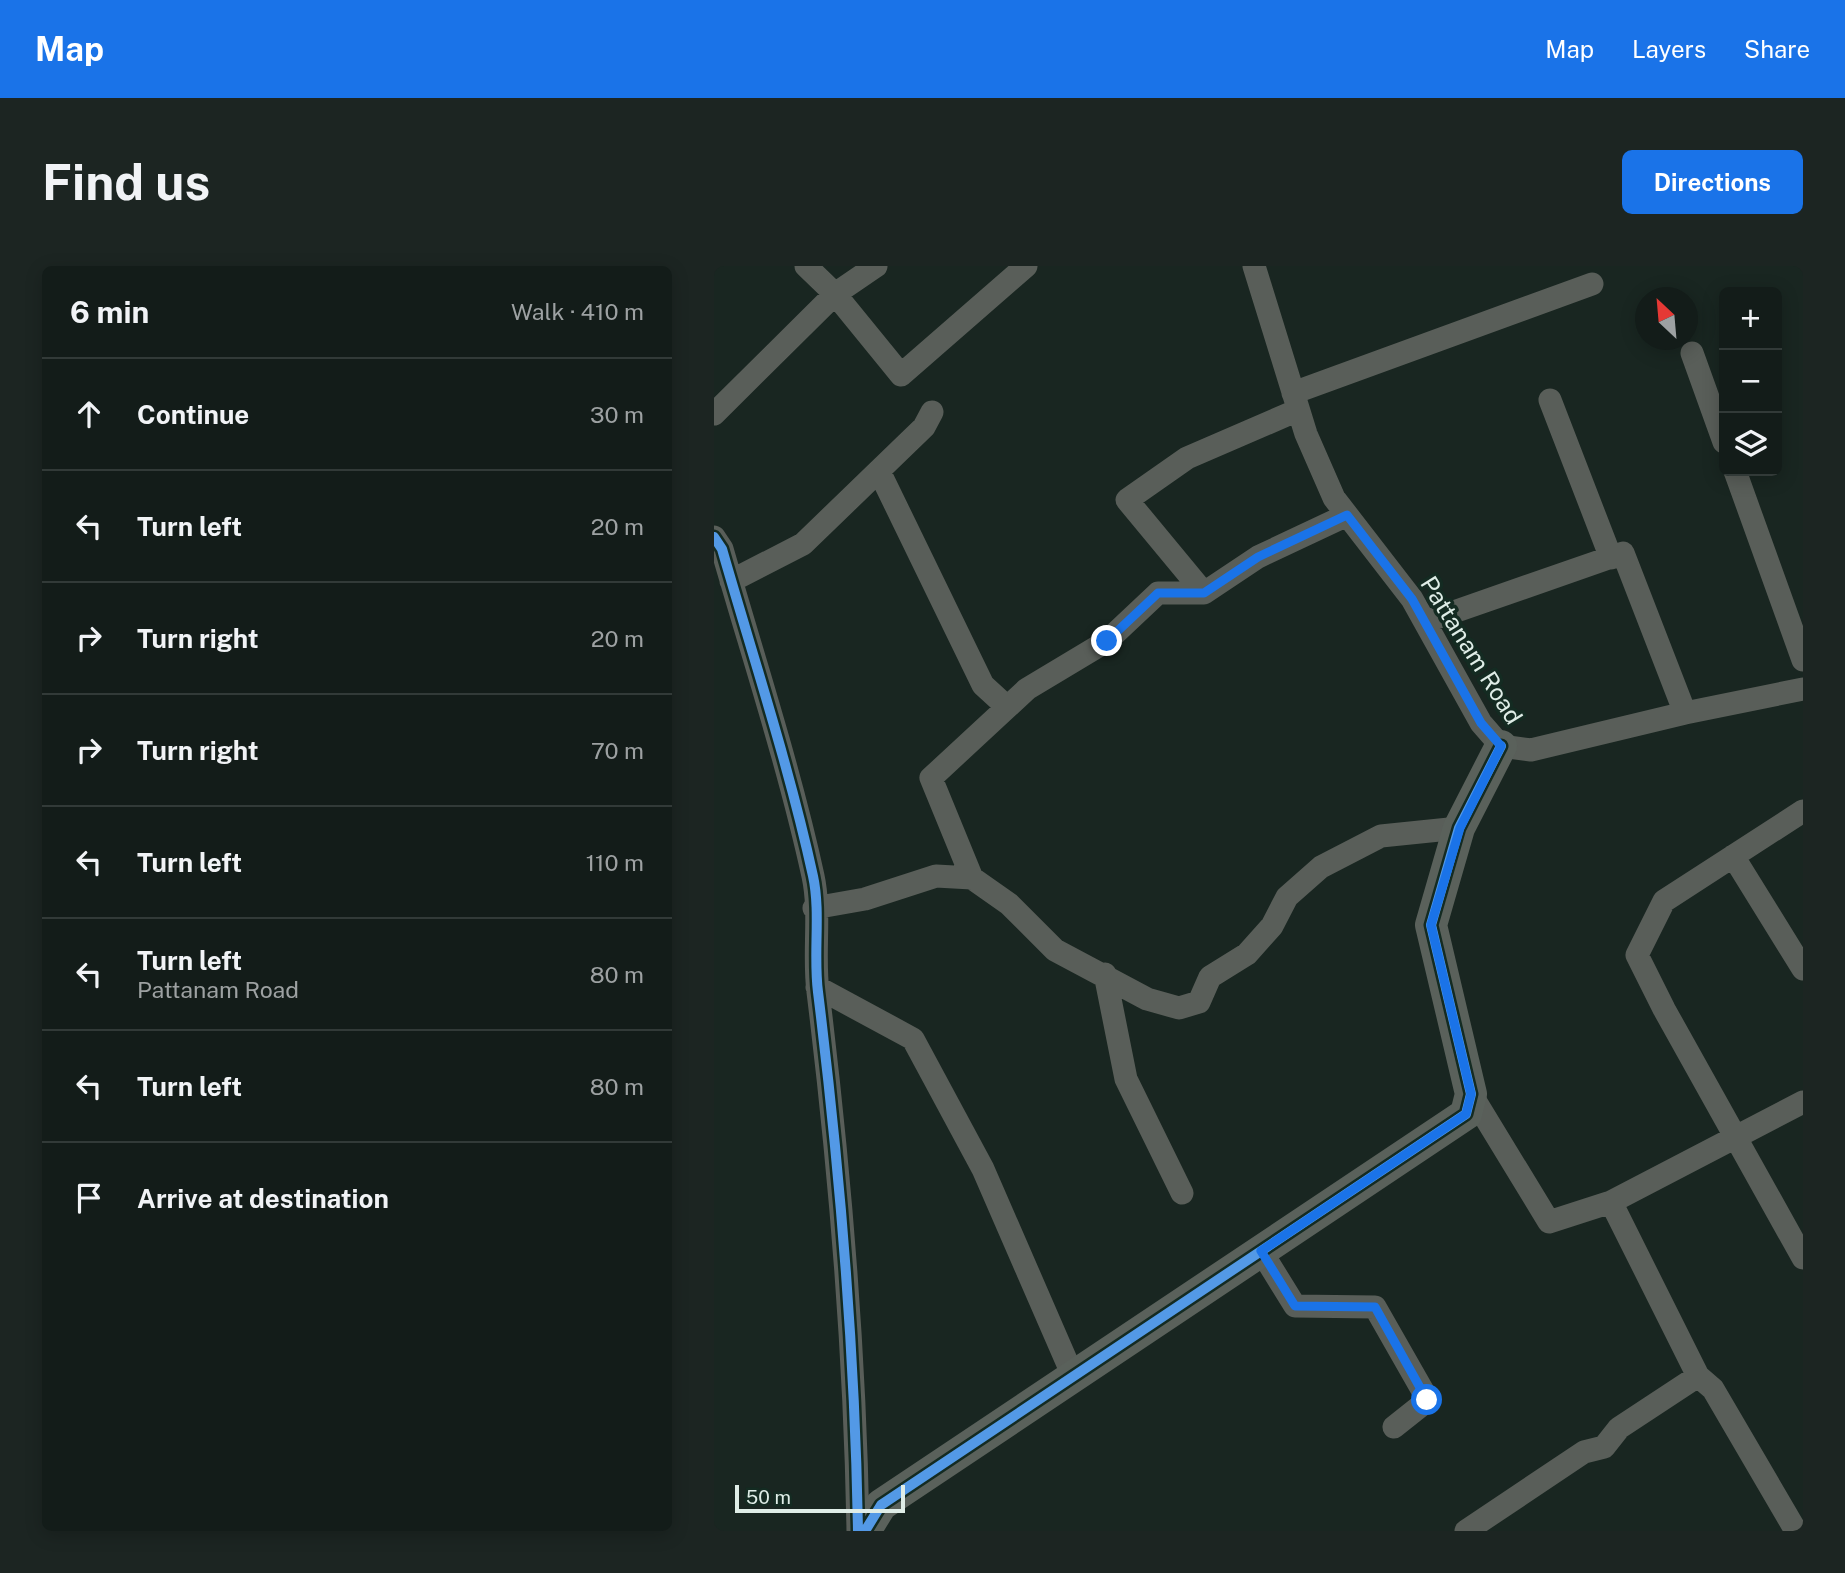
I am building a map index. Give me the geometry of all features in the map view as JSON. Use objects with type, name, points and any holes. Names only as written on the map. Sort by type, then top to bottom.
[{"type":"street","points":[[806,266],[835,294],[901,375],[1027,266]]},
{"type":"street","points":[[714,414],[835,294],[876,266]]},
{"type":"street","name":"Pattanam Road","points":[[1254,266],[1296,401],[1334,498],[1412,599],[1481,723],[1501,746],[1531,750],[1685,713],[1803,689]]},
{"type":"street","points":[[1204,593],[1127,500],[1187,457],[1296,401],[1592,284]]},
{"type":"street","points":[[1692,353],[1719,428]]},
{"type":"street","points":[[1550,400],[1611,558]]},
{"type":"street","points":[[731,581],[803,544],[924,427],[932,412]]},
{"type":"street","points":[[879,471],[983,685],[1007,707]]},
{"type":"street","points":[[1737,476],[1803,660]]},
{"type":"street","points":[[972,878],[931,778],[1027,689],[1107,641],[1158,593],[1204,593],[1258,557],[1347,515]]},
{"type":"street","points":[[714,537],[722,549],[813,879],[817,987],[831,1097],[852,1365],[858,1531]]},
{"type":"street","points":[[1425,622],[1623,553],[1685,713]]},
{"type":"street","points":[[1501,746],[1460,828],[1431,925],[1471,1094],[1549,1222],[1611,1202],[1803,1102]]},
{"type":"street","points":[[1803,811],[1664,901],[1637,955],[1803,1258]]},
{"type":"street","points":[[814,908],[865,899],[936,876],[972,878],[1009,904],[1055,950],[1105,974],[1147,999],[1180,1008],[1199,1002],[1210,976],[1247,954],[1272,926],[1287,897],[1321,867],[1381,836],[1460,828]]},
{"type":"street","points":[[1733,856],[1803,969]]},
{"type":"street","points":[[1105,974],[1126,1079],[1182,1193]]},
{"type":"street","points":[[817,987],[914,1039],[983,1169],[1073,1376]]},
{"type":"street","points":[[865,1531],[881,1505],[1466,1114],[1471,1094]]},
{"type":"street","points":[[1611,1202],[1698,1376],[1713,1389],[1796,1531]]},
{"type":"street","points":[[1261,1251],[1295,1306],[1375,1307],[1427,1400],[1394,1427]]},
{"type":"street","points":[[1466,1531],[1584,1452],[1604,1447],[1619,1428],[1698,1376]]},
{"type":"cycle path","points":[[714,537],[722,549],[770,712],[813,876],[817,919],[817,978],[840,1194],[850,1329],[858,1531]]},
{"type":"cycle path","points":[[865,1531],[881,1505],[1466,1114],[1471,1094],[1431,925],[1459,828],[1501,746]]},
{"type":"route","points":[[1107,641],[1158,593],[1204,593],[1258,557],[1347,515],[1412,599],[1481,723],[1501,746],[1460,828],[1431,925],[1471,1094],[1466,1114],[1261,1251],[1295,1306],[1375,1307],[1427,1400]]}]
